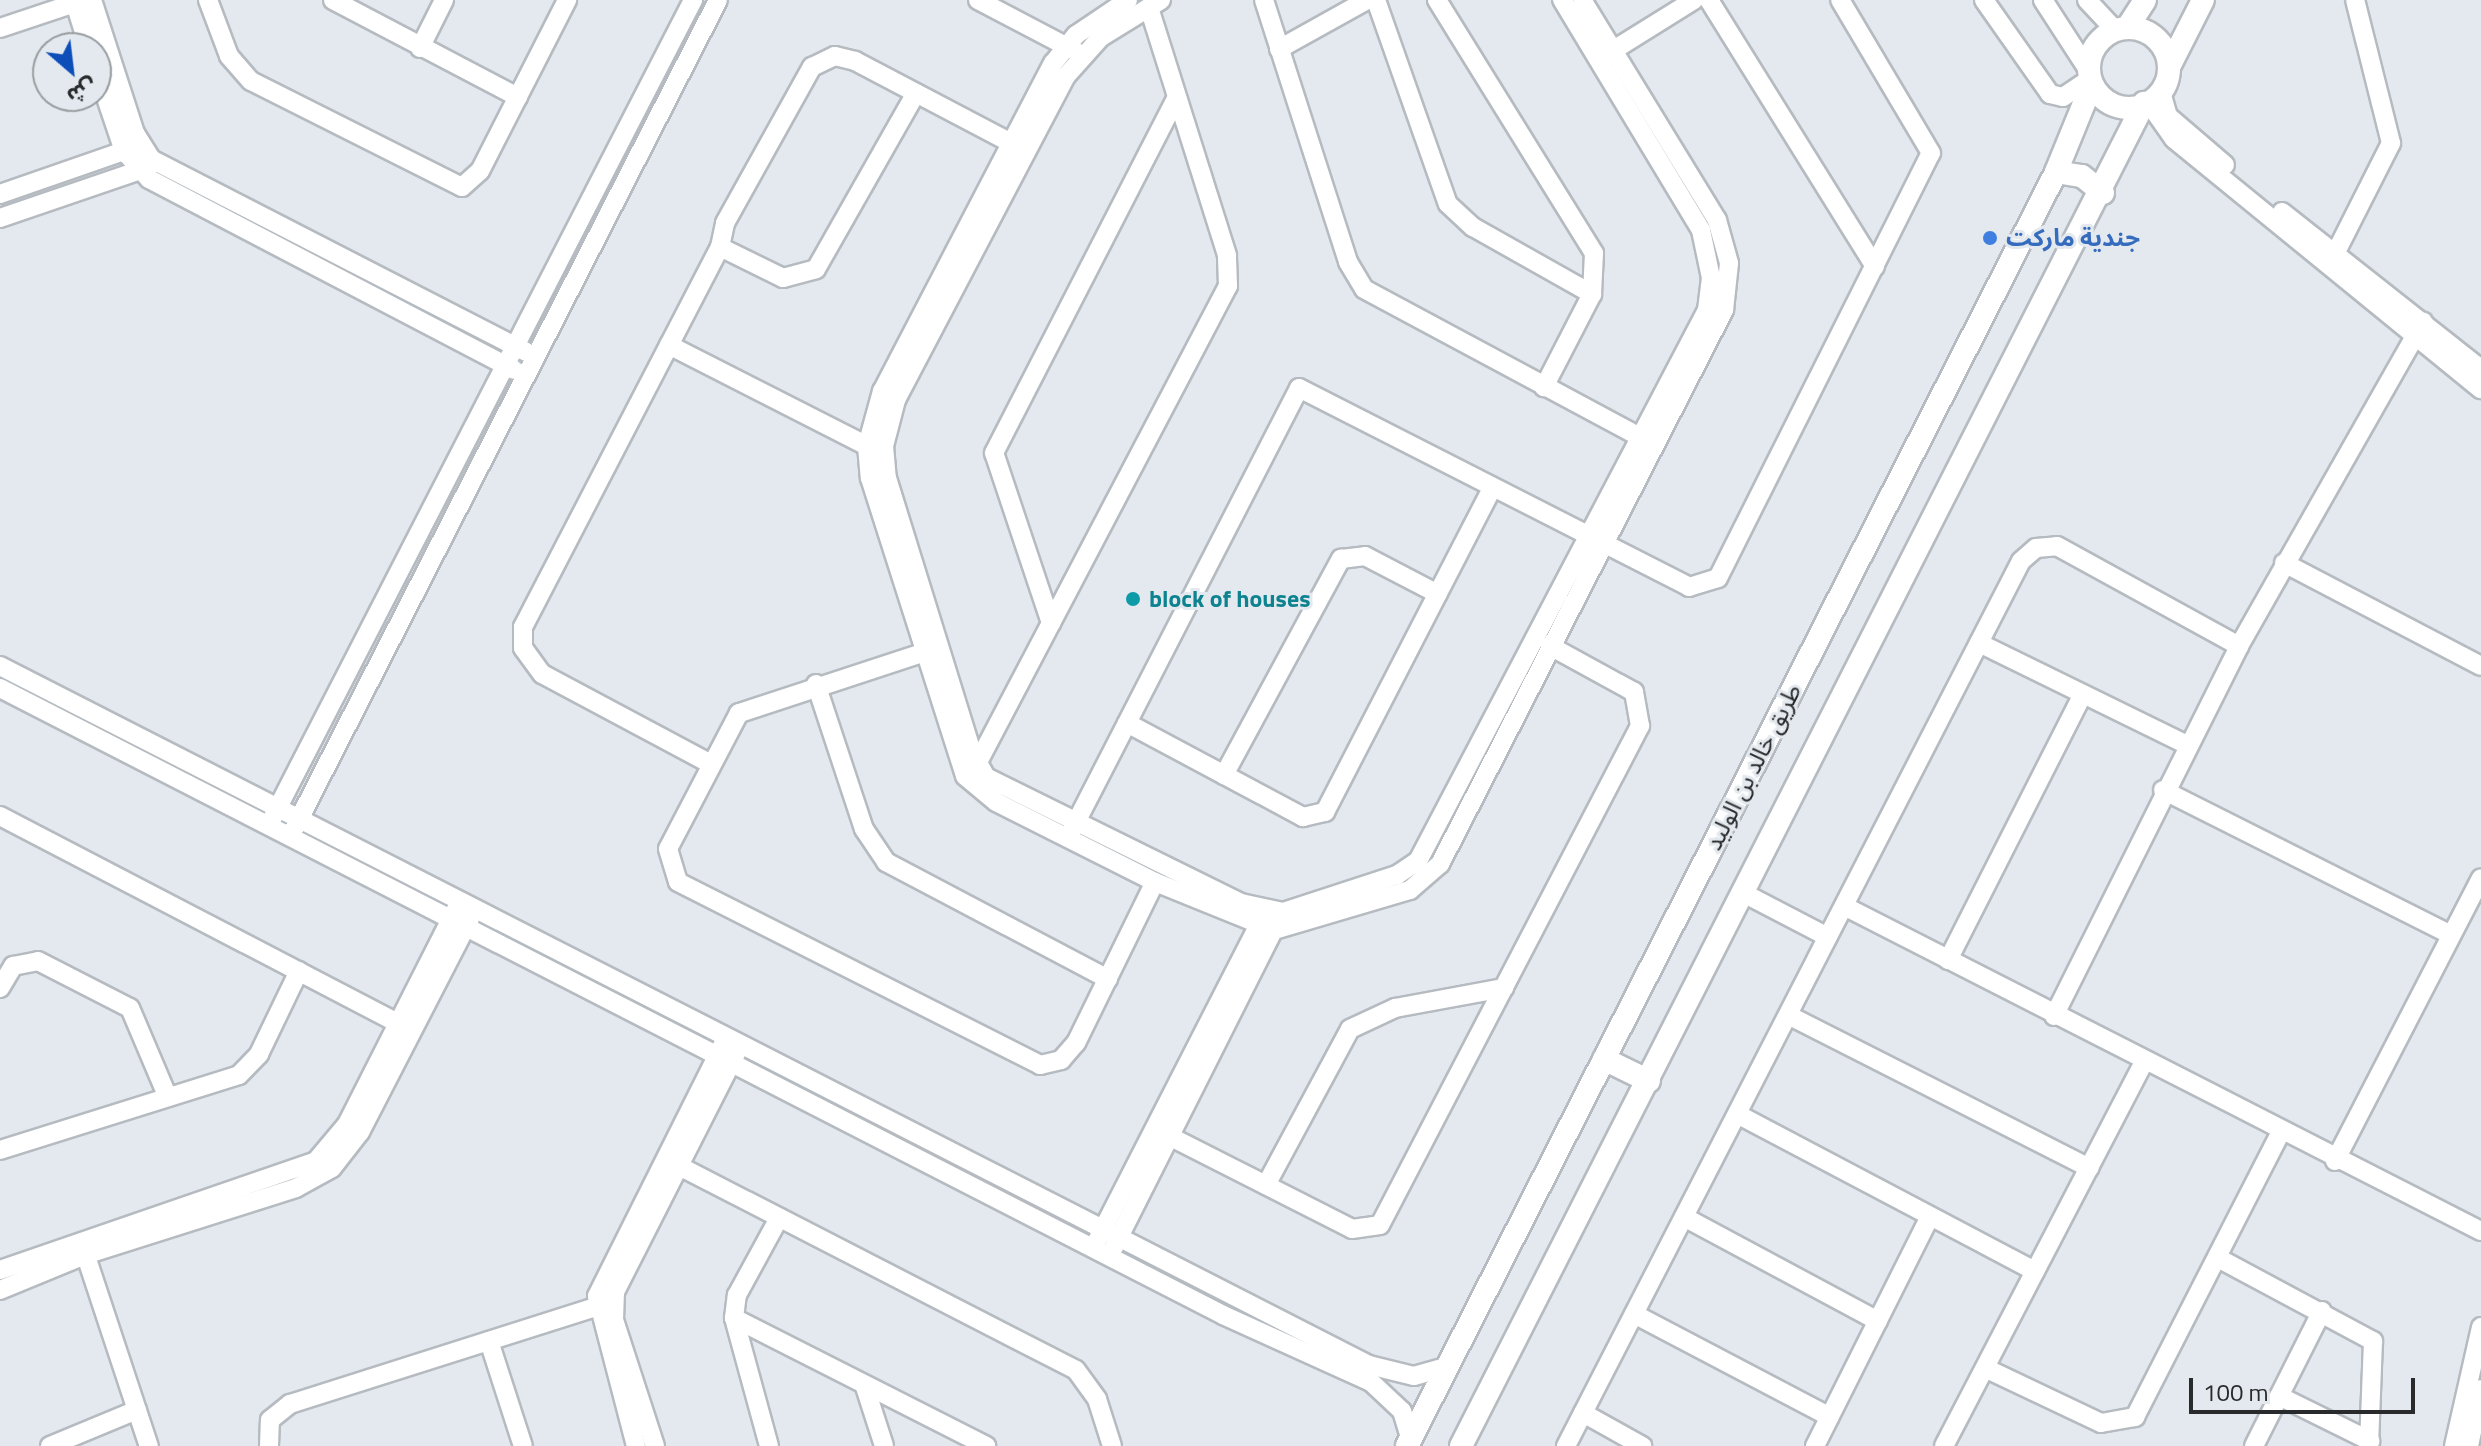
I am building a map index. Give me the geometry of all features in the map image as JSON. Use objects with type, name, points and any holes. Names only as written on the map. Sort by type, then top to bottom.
[{"type":"street","points":[[208,0],[225,48],[251,81],[449,186],[473,181],[567,0]]},
{"type":"street","points":[[333,0],[518,97]]},
{"type":"street","points":[[420,48],[444,0]]},
{"type":"street","points":[[273,818],[693,0]]},
{"type":"street","points":[[294,829],[718,0]]},
{"type":"street","points":[[978,0],[1073,50]]},
{"type":"street","points":[[1128,0],[1073,50],[1011,143],[882,391],[867,446],[898,544],[977,764],[1005,790],[1155,882],[1270,920],[1410,890],[1431,874],[1550,646],[1561,609]]},
{"type":"street","points":[[1264,0],[1356,279],[1384,304],[1642,438]]},
{"type":"street","points":[[1279,49],[1367,0]]},
{"type":"street","points":[[1376,0],[1448,204],[1473,227],[1592,294]]},
{"type":"street","points":[[1437,0],[1594,253],[1592,294],[1544,387]]},
{"type":"street","points":[[977,764],[1228,286],[1231,269],[1177,97],[1155,4],[1073,50],[896,400],[884,446],[887,478],[922,653],[965,776],[1071,831],[1270,920],[1397,875],[1418,861],[1711,339],[1729,280],[1717,220],[1606,55],[1562,0]]},
{"type":"street","points":[[1582,0],[1606,55],[1709,252],[1707,310],[1642,438],[1596,542]]},
{"type":"street","points":[[1606,55],[1694,0]]},
{"type":"street","points":[[1709,0],[1875,267]]},
{"type":"street","points":[[1071,831],[1299,388],[1689,587],[1718,578],[1931,153],[1840,0]]},
{"type":"street","points":[[1984,0],[2050,94],[2063,97],[2090,78],[2095,47],[2121,29],[2145,0]]},
{"type":"street","points":[[2043,0],[2090,78],[2120,107],[2151,99]]},
{"type":"street","points":[[2087,0],[2121,29],[2152,34],[2169,67]]},
{"type":"street","points":[[1461,1446],[2203,0]]},
{"type":"street","points":[[2336,252],[2391,143],[2355,0]]},
{"type":"street","points":[[0,28],[80,1]]},
{"type":"street","points":[[80,1],[86,32]]},
{"type":"street","points":[[80,1],[138,170],[526,376]]},
{"type":"street","points":[[709,763],[542,674],[522,637],[720,247],[725,223],[819,61],[843,57],[1011,143]]},
{"type":"street","name":"طريق خالد بن الوليد","points":[[1408,1442],[2056,172],[2090,78]]},
{"type":"street","points":[[720,247],[783,278],[816,269],[916,93]]},
{"type":"street","points":[[644,95],[664,105]]},
{"type":"street","points":[[1051,623],[994,453],[1177,97]]},
{"type":"street","points":[[2151,99],[2174,122],[2336,252],[2481,389]]},
{"type":"street","points":[[2151,99],[2174,139],[2419,329],[2481,369]]},
{"type":"street","points":[[112,104],[132,148],[535,357]]},
{"type":"street","points":[[0,194],[132,148]]},
{"type":"street","points":[[0,218],[158,163]]},
{"type":"street","points":[[2056,172],[2082,176],[2103,193]]},
{"type":"street","points":[[2054,1016],[2163,790],[2239,646],[2419,329]]},
{"type":"street","points":[[669,345],[867,446]]},
{"type":"street","points":[[1127,723],[1303,817],[1325,812],[1492,488]]},
{"type":"street","points":[[1566,1446],[2021,561],[2047,545],[2239,646]]},
{"type":"street","points":[[1224,775],[1341,559],[1365,556],[1438,594]]},
{"type":"street","points":[[2284,563],[2481,666]]},
{"type":"street","points":[[1979,643],[2187,745]]},
{"type":"street","points":[[1169,1136],[1352,1229],[1380,1225],[1504,988],[1642,713],[1634,692],[1550,646]]},
{"type":"street","points":[[922,653],[816,684],[739,713],[709,763],[668,849],[678,882],[1029,1064],[1051,1064],[1070,1052],[1155,882]]},
{"type":"street","points":[[0,666],[458,923],[1111,1234],[1380,1370],[1414,1376],[1448,1366]]},
{"type":"street","points":[[816,684],[864,829],[886,862],[1108,979]]},
{"type":"street","points":[[0,688],[273,818]]},
{"type":"street","points":[[1948,960],[2083,694]]},
{"type":"street","points":[[309,748],[329,760]]},
{"type":"street","points":[[2163,790],[2451,935]]},
{"type":"street","points":[[0,816],[406,1026]]},
{"type":"street","points":[[294,829],[468,905],[728,1051],[1101,1252],[1371,1382],[1402,1411],[1408,1442]]},
{"type":"street","points":[[2335,1161],[2481,878]]},
{"type":"street","points":[[1745,894],[1828,937]]},
{"type":"street","points":[[0,1270],[83,1248],[275,1187],[313,1180],[348,1151],[406,1026],[468,905]]},
{"type":"street","points":[[1844,906],[2280,1134],[2481,1231]]},
{"type":"street","points":[[1101,1252],[1169,1136],[1270,920]]},
{"type":"street","points":[[1111,1234],[1270,920]]},
{"type":"street","points":[[0,988],[13,966],[38,961],[130,1008],[167,1095]]},
{"type":"street","points":[[0,1150],[167,1095],[239,1075],[254,1063],[299,971]]},
{"type":"street","points":[[1266,1185],[1350,1029],[1395,1008],[1504,988]]},
{"type":"street","points":[[1788,1015],[2089,1168]]},
{"type":"street","points":[[269,1446],[267,1428],[282,1407],[604,1304],[679,1166],[728,1051]]},
{"type":"street","points":[[636,1446],[604,1304],[604,1273],[728,1051]]},
{"type":"street","points":[[1604,1059],[1649,1081]]},
{"type":"street","points":[[1944,1446],[2143,1063]]},
{"type":"street","points":[[1737,1114],[2035,1271]]},
{"type":"street","points":[[1985,1368],[2101,1423],[2125,1423],[2144,1409],[2280,1134]]},
{"type":"street","points":[[679,1166],[1076,1370],[1097,1399],[1112,1446]]},
{"type":"street","points":[[1815,1446],[1930,1216]]},
{"type":"street","points":[[1684,1217],[1878,1321]]},
{"type":"street","points":[[769,1446],[734,1318],[737,1295],[779,1218]]},
{"type":"street","points":[[0,1290],[83,1248]]},
{"type":"street","points":[[83,1248],[149,1446]]},
{"type":"street","points":[[2218,1258],[2373,1341],[2369,1444],[2279,1396]]},
{"type":"street","points":[[604,1304],[655,1446]]},
{"type":"street","points":[[2254,1446],[2322,1311]]},
{"type":"street","points":[[1634,1314],[1830,1417]]},
{"type":"street","points":[[734,1318],[986,1446]]},
{"type":"street","points":[[2454,1446],[2481,1327]]},
{"type":"street","points":[[489,1341],[520,1445]]},
{"type":"street","points":[[865,1387],[884,1446]]},
{"type":"street","points":[[2469,1446],[2481,1389]]},
{"type":"street","points":[[50,1446],[137,1410]]},
{"type":"street","points":[[1583,1413],[1642,1446]]},
{"type":"place","name":"جندية ماركت","points":[[1990,238]]},
{"type":"place","name":"block of houses","points":[[1133,599]]}]
